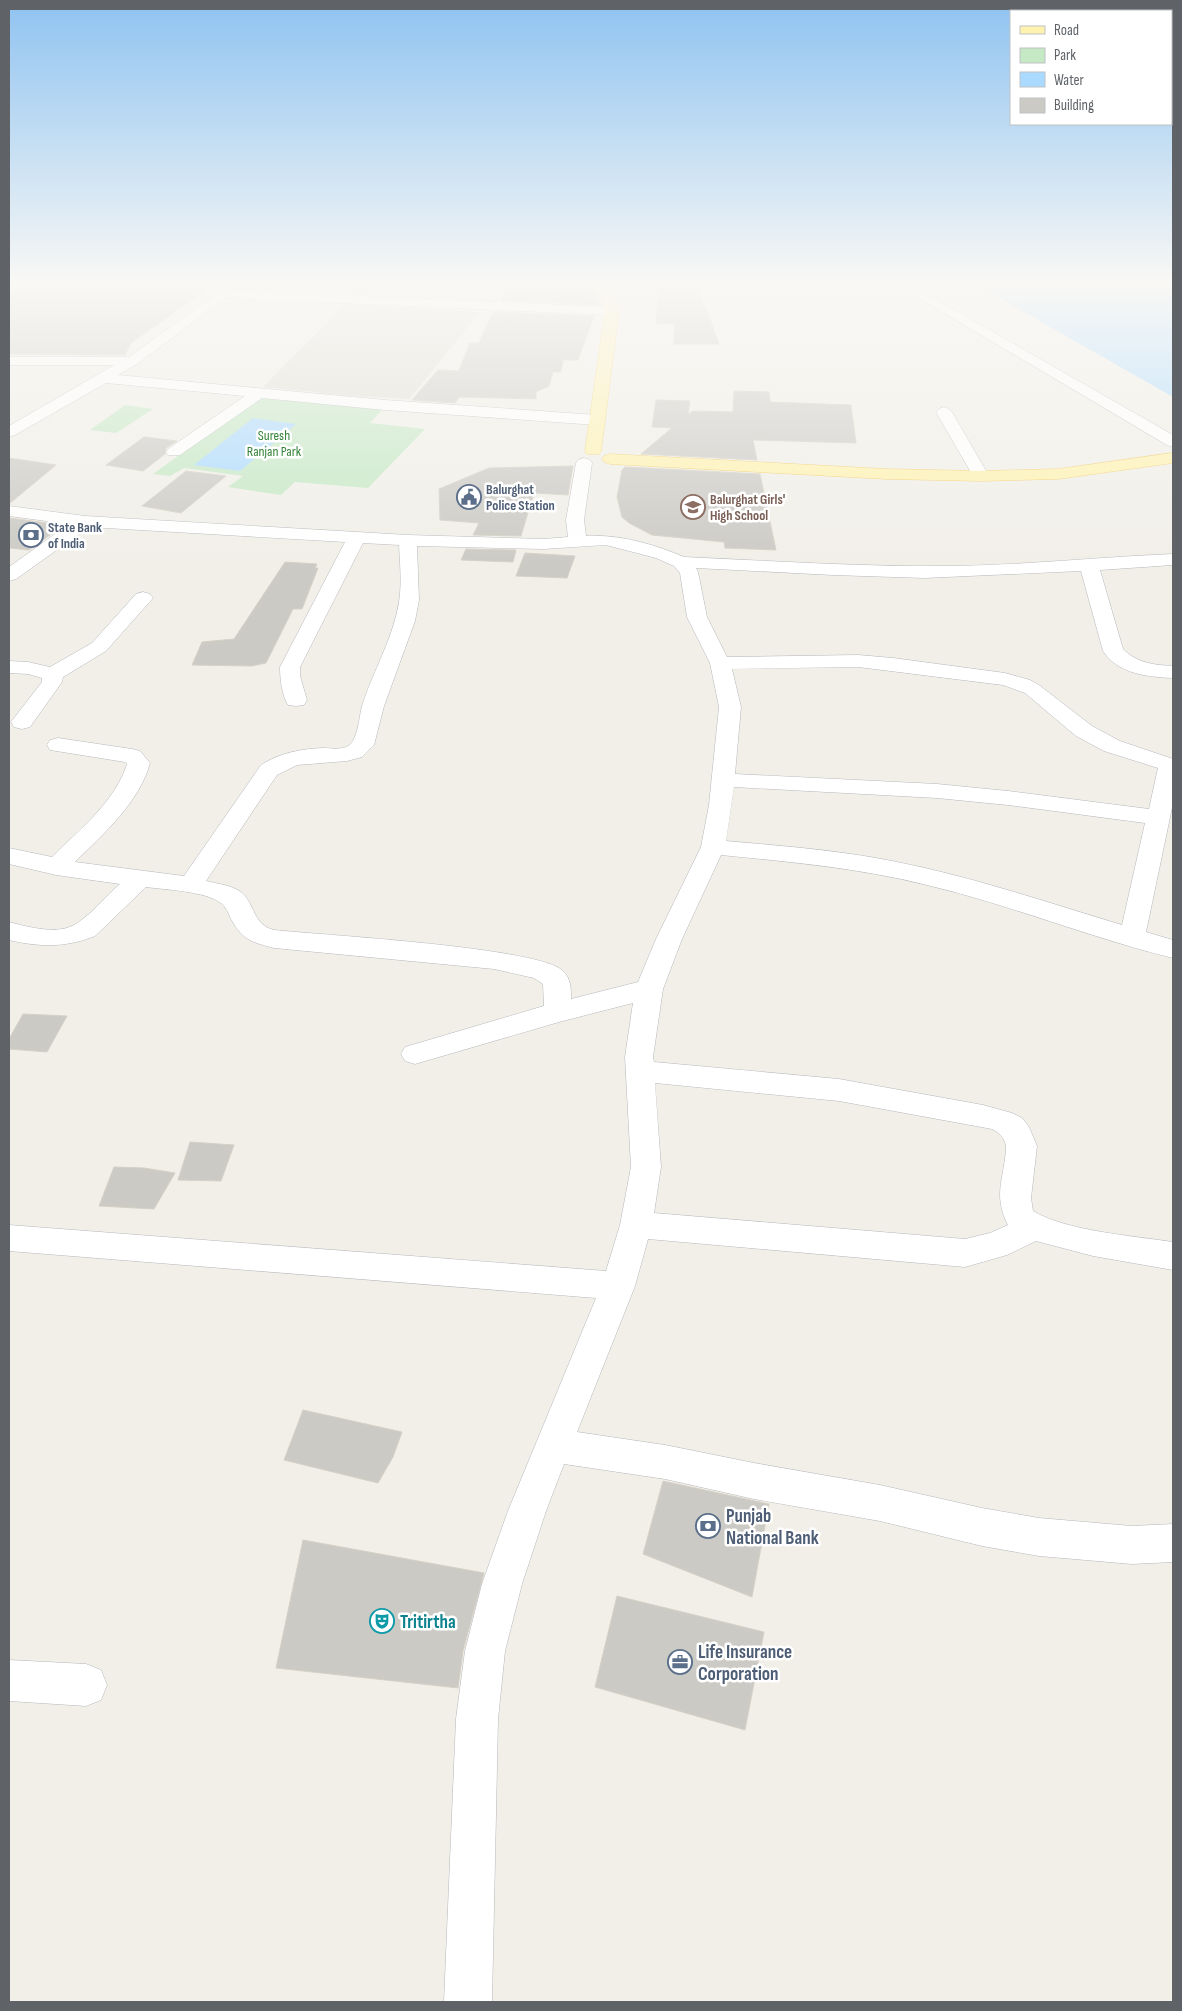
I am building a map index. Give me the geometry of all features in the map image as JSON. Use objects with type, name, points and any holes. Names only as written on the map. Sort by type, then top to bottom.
[{"type":"main road","points":[[603,378],[597,420],[596,459],[981,476],[1058,474],[1172,459]]},
{"type":"street","points":[[9,432],[103,378],[385,405],[597,420]]},
{"type":"street","points":[[1063,378],[1173,442]]},
{"type":"street","points":[[174,452],[259,393]]},
{"type":"street","points":[[944,412],[981,476]]},
{"type":"street","points":[[584,540],[596,459]]},
{"type":"street","points":[[9,512],[85,521],[408,540],[544,544],[606,540],[662,554],[681,562],[807,569],[923,572],[1089,565],[1173,559]]},
{"type":"street","points":[[9,575],[85,521]]},
{"type":"street","points":[[296,700],[290,676],[290,667],[357,537]]},
{"type":"street","points":[[191,885],[269,770],[276,763],[289,759],[347,754],[354,752],[363,745],[373,706],[405,621],[409,584],[408,540]]},
{"type":"street","points":[[468,2002],[477,1719],[485,1650],[502,1584],[553,1445],[618,1286],[636,1225],[646,1167],[640,1057],[649,989],[669,939],[713,847],[723,780],[730,707],[720,663],[696,617],[689,572],[681,562]]},
{"type":"street","points":[[1089,565],[1113,650],[1120,660],[1145,669],[1173,672]]},
{"type":"street","points":[[9,667],[35,669],[52,674],[99,647],[143,598]]},
{"type":"street","points":[[720,663],[858,662],[1005,678],[1032,689],[1084,731],[1112,746],[1172,766],[1158,818],[1132,938]]},
{"type":"street","points":[[22,722],[52,682],[52,674]]},
{"type":"street","points":[[56,867],[126,791],[138,773],[139,763],[132,756],[58,745]]},
{"type":"street","points":[[723,780],[829,784],[1006,798],[1158,818]]},
{"type":"street","points":[[713,847],[794,855],[893,869],[1017,901],[1173,950]]},
{"type":"street","points":[[9,856],[56,867],[191,885],[223,893],[233,899],[249,928],[259,935],[274,939],[494,960],[542,970],[553,976],[557,983],[558,1012]]},
{"type":"street","points":[[9,931],[54,938],[74,935],[86,930],[141,878]]},
{"type":"street","points":[[415,1054],[558,1012],[649,989]]},
{"type":"street","points":[[640,1071],[839,1090],[982,1116],[1002,1122],[1012,1126],[1020,1136],[1022,1148],[1015,1200],[1018,1214],[1033,1228],[1043,1232],[1173,1256]]},
{"type":"street","points":[[636,1225],[965,1253],[996,1245],[1033,1228]]},
{"type":"street","points":[[9,1238],[618,1286]]},
{"type":"street","points":[[553,1445],[665,1462],[754,1481],[880,1503],[982,1527],[1039,1537],[1132,1545],[1173,1543]]},
{"type":"street","points":[[9,1680],[86,1685]]},
{"type":"shaded area","points":[[272,378],[426,378],[409,399],[354,396],[263,387]]},
{"type":"green space","name":"Suresh Ranjan Park","points":[[260,397],[382,410],[370,423],[425,429],[368,488],[295,482],[281,495],[228,487],[243,476],[184,468],[170,476],[153,474]]},
{"type":"green space","points":[[125,405],[153,409],[116,433],[90,430]]},
{"type":"water","points":[[1139,378],[1173,378],[1173,397]]},
{"type":"water","points":[[253,418],[296,424],[240,471],[194,465]]},
{"type":"building","points":[[431,378],[551,378],[549,386],[536,392],[536,399],[459,397],[455,403],[412,400]]},
{"type":"building","points":[[734,391],[769,392],[770,402],[851,405],[856,443],[753,440],[757,460],[641,454],[672,428],[652,427],[656,400],[690,401],[688,414],[693,411],[733,412]]},
{"type":"building","points":[[144,437],[177,441],[166,448],[165,454],[143,471],[106,465]]},
{"type":"building","points":[[9,458],[56,465],[9,504]]},
{"type":"building","name":"Balurghat Police Station","points":[[573,466],[568,495],[534,493],[521,536],[473,535],[479,523],[440,520],[439,489],[489,468]]},
{"type":"building","name":"Balurghat Girls' High School","points":[[625,467],[760,474],[776,550],[725,548],[724,542],[652,535],[629,523],[622,517],[617,497],[622,470]]},
{"type":"building","points":[[186,471],[226,476],[181,513],[142,506]]},
{"type":"building","name":"State Bank of India","points":[[9,518],[64,525],[29,550],[9,548]]},
{"type":"building","points":[[466,549],[516,550],[513,562],[461,560]]},
{"type":"building","points":[[525,553],[575,556],[567,578],[516,576]]},
{"type":"building","points":[[285,562],[317,564],[315,568],[318,568],[302,609],[293,609],[266,663],[252,666],[192,665],[202,642],[234,639]]},
{"type":"building","points":[[23,1014],[67,1016],[47,1052],[9,1049],[9,1039]]},
{"type":"building","points":[[190,1142],[234,1145],[221,1181],[178,1180]]},
{"type":"building","points":[[114,1167],[144,1168],[175,1173],[154,1209],[99,1206]]},
{"type":"building","points":[[303,1410],[402,1432],[393,1457],[378,1483],[284,1460]]},
{"type":"building","name":"Punjab National Bank","points":[[663,1481],[769,1504],[752,1597],[643,1554]]},
{"type":"building","name":"Tritirtha","points":[[303,1540],[484,1573],[463,1651],[458,1688],[276,1668]]},
{"type":"building","name":"Life Insurance Corporation","points":[[617,1596],[764,1632],[745,1730],[595,1687]]},
{"type":"place","name":"Balurghat Police Station","points":[[469,497]]},
{"type":"place","name":"Balurghat Girls' High School","points":[[693,507]]},
{"type":"place","name":"State Bank of India","points":[[31,535]]},
{"type":"place","name":"Punjab National Bank","points":[[708,1526]]},
{"type":"place","name":"Tritirtha","points":[[382,1621]]},
{"type":"place","name":"Life Insurance Corporation","points":[[680,1662]]}]
